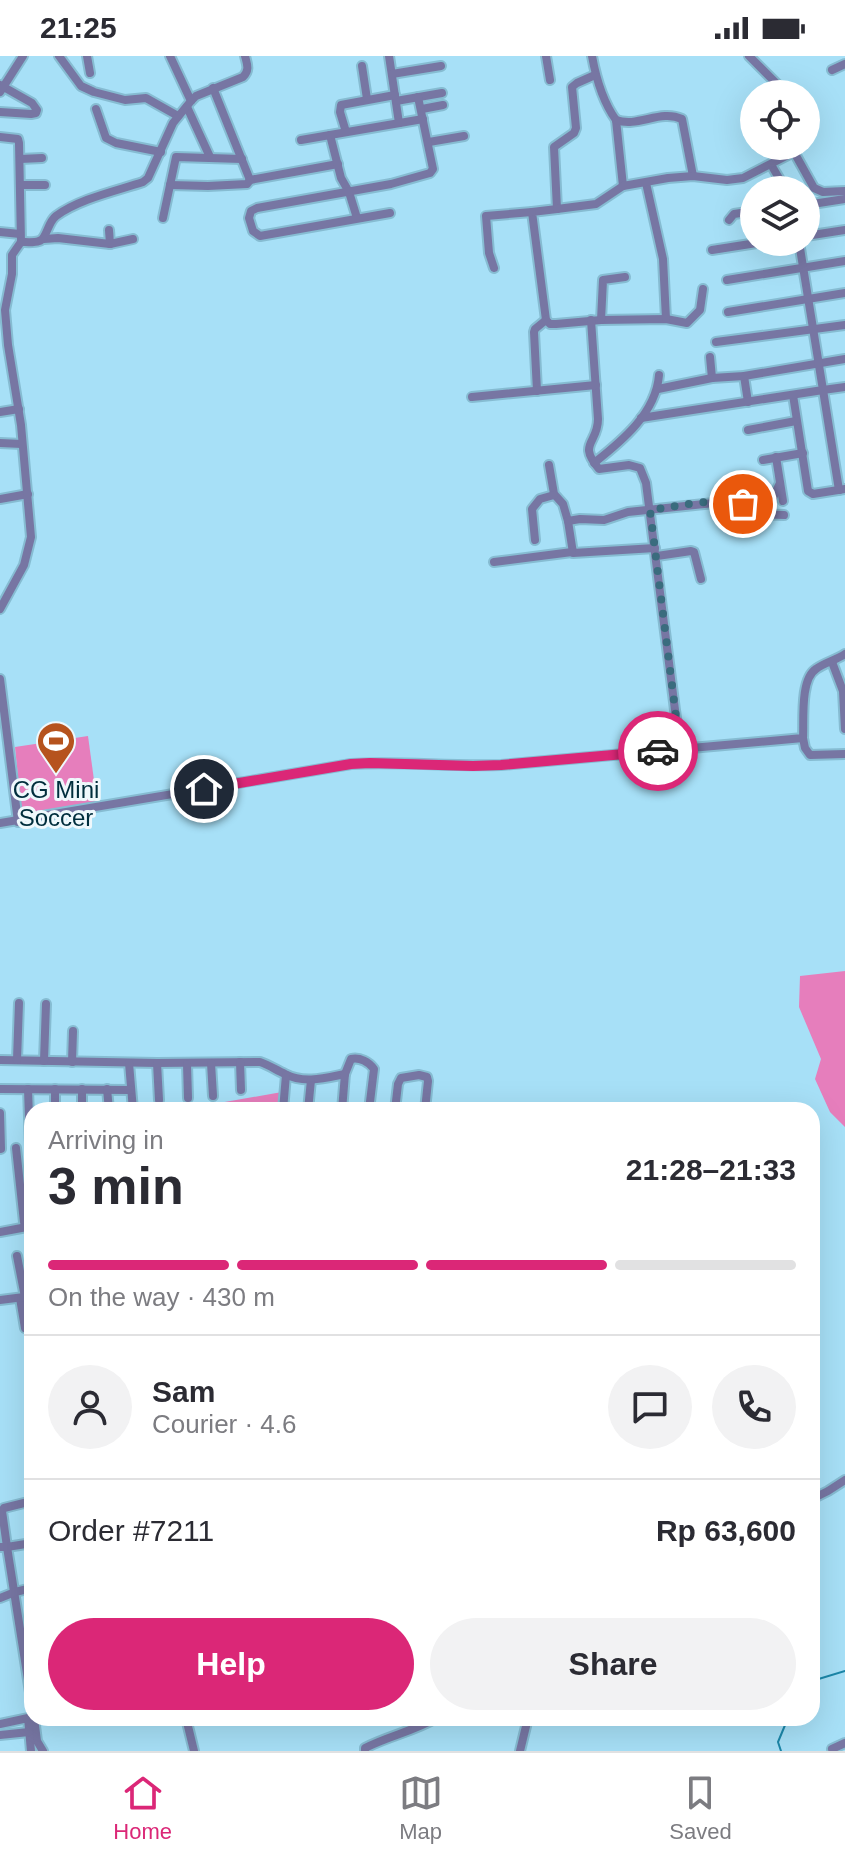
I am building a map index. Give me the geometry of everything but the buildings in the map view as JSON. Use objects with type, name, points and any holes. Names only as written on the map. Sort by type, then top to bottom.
[{"type":"street","points":[[0,112],[36,113],[32,103],[1,88],[23,56]]},
{"type":"street","points":[[59,56],[81,86],[125,100],[146,98],[178,116]]},
{"type":"street","points":[[87,56],[90,73]]},
{"type":"street","points":[[170,56],[210,157]]},
{"type":"street","points":[[44,239],[51,221],[58,215],[148,178],[178,116],[196,96],[240,79],[247,73],[245,56]]},
{"type":"street","points":[[389,56],[399,123]]},
{"type":"street","points":[[546,56],[550,80]]},
{"type":"street","points":[[592,56],[595,75],[616,120],[623,186]]},
{"type":"street","points":[[749,56],[773,80]]},
{"type":"street","points":[[832,70],[845,64]]},
{"type":"street","points":[[362,66],[367,99]]},
{"type":"street","points":[[392,74],[441,66]]},
{"type":"street","points":[[557,209],[554,147],[574,133],[576,128],[572,87],[595,75]]},
{"type":"street","points":[[213,88],[250,180]]},
{"type":"street","points":[[346,132],[341,105],[367,99],[442,93]]},
{"type":"street","points":[[390,213],[260,236],[255,234],[249,218],[251,211],[257,208],[391,184],[430,173],[433,169],[429,142],[418,97]]},
{"type":"street","points":[[301,140],[399,123],[443,105]]},
{"type":"street","points":[[96,109],[106,138],[161,152]]},
{"type":"street","points":[[616,120],[630,123],[671,115],[682,119],[693,176]]},
{"type":"street","points":[[330,135],[341,178],[357,218]]},
{"type":"street","points":[[429,142],[464,136]]},
{"type":"street","points":[[0,137],[18,139],[20,159],[20,238],[12,255],[5,310],[19,409],[31,537],[21,572],[0,609]]},
{"type":"street","points":[[163,218],[176,157],[242,159]]},
{"type":"street","points":[[20,159],[42,158]]},
{"type":"street","points":[[494,268],[489,253],[486,216],[596,204],[623,186],[668,178],[743,178],[776,160]]},
{"type":"street","points":[[170,185],[247,184],[250,180],[338,164]]},
{"type":"street","points":[[773,168],[778,176]]},
{"type":"street","points":[[646,183],[663,259],[666,319]]},
{"type":"street","points":[[21,185],[45,185]]},
{"type":"street","points":[[820,192],[845,191]]},
{"type":"street","points":[[820,203],[845,199]]},
{"type":"street","points":[[532,212],[546,320],[550,324],[666,319],[687,323],[700,310],[703,289]]},
{"type":"street","points":[[729,220],[734,214],[740,213]]},
{"type":"street","points":[[109,230],[110,244]]},
{"type":"street","points":[[820,234],[845,230]]},
{"type":"street","points":[[0,232],[41,241],[58,238],[110,244],[133,239]]},
{"type":"street","points":[[712,250],[740,245]]},
{"type":"street","points":[[793,395],[809,493],[842,490],[801,256]]},
{"type":"street","points":[[727,280],[845,261]]},
{"type":"street","points":[[625,277],[603,280],[603,298],[596,320],[598,428],[589,442],[589,449],[599,469],[629,465],[640,468],[646,483],[680,749]]},
{"type":"street","points":[[728,312],[845,293]]},
{"type":"street","points":[[537,391],[534,332],[546,320]]},
{"type":"street","points":[[716,342],[845,325]]},
{"type":"street","points":[[710,357],[712,378]]},
{"type":"street","points":[[658,389],[845,359]]},
{"type":"street","points":[[594,463],[622,440],[641,418],[658,389],[659,375]]},
{"type":"street","points":[[744,376],[748,402]]},
{"type":"street","points":[[472,397],[596,385]]},
{"type":"street","points":[[641,418],[845,387]]},
{"type":"street","points":[[0,412],[19,409]]},
{"type":"street","points":[[748,430],[796,421]]},
{"type":"street","points":[[0,443],[22,444]]},
{"type":"street","points":[[763,460],[803,453]]},
{"type":"street","points":[[776,457],[783,501]]},
{"type":"street","points":[[549,465],[554,495],[563,504],[568,521],[572,552]]},
{"type":"street","points":[[772,500],[780,482]]},
{"type":"street","points":[[0,499],[28,494]]},
{"type":"street","points":[[535,540],[532,509],[540,499],[554,495]]},
{"type":"street","points":[[568,521],[604,520],[628,512],[733,501],[743,504],[754,514],[784,515]]},
{"type":"street","points":[[494,562],[572,552],[691,551],[694,552],[701,579]]},
{"type":"street","points":[[845,654],[816,668],[811,674],[805,694],[803,738],[810,755],[845,754]]},
{"type":"street","points":[[832,662],[842,689],[845,729]]},
{"type":"street","points":[[0,679],[18,822]]},
{"type":"street","points":[[0,823],[351,764],[501,765],[803,738]]},
{"type":"street","points":[[17,1060],[19,1003]]},
{"type":"street","points":[[44,1061],[46,1004]]},
{"type":"street","points":[[72,1062],[73,1031]]},
{"type":"street","points":[[343,1102],[345,1074],[351,1059],[363,1060],[372,1066],[370,1102]]},
{"type":"street","points":[[0,1060],[187,1064],[260,1062],[286,1075],[311,1080],[345,1074]]},
{"type":"street","points":[[240,1062],[241,1090]]},
{"type":"street","points":[[129,1063],[132,1102]]},
{"type":"street","points":[[157,1063],[159,1100]]},
{"type":"street","points":[[211,1063],[213,1096]]},
{"type":"street","points":[[187,1064],[188,1098]]},
{"type":"street","points":[[284,1102],[286,1075]]},
{"type":"street","points":[[396,1102],[401,1078],[419,1075],[427,1077],[426,1102]]},
{"type":"street","points":[[309,1102],[311,1080]]},
{"type":"street","points":[[0,1089],[131,1090]]},
{"type":"street","points":[[28,1089],[29,1102]]},
{"type":"street","points":[[55,1089],[55,1102]]},
{"type":"street","points":[[82,1089],[82,1102]]},
{"type":"street","points":[[107,1089],[108,1102]]},
{"type":"street","points":[[0,1113],[1,1150],[24,1147]]},
{"type":"street","points":[[16,1148],[24,1199]]},
{"type":"street","points":[[0,1232],[24,1225]]},
{"type":"street","points":[[17,1256],[24,1288]]},
{"type":"street","points":[[0,1300],[24,1297]]},
{"type":"street","points":[[820,1495],[845,1480]]},
{"type":"street","points":[[24,1503],[2,1511],[4,1547],[24,1652]]},
{"type":"street","points":[[4,1547],[24,1544]]},
{"type":"street","points":[[0,1598],[24,1590]]},
{"type":"street","points":[[0,1724],[24,1719]]},
{"type":"street","points":[[29,1726],[31,1751]]},
{"type":"street","points":[[35,1726],[37,1741],[43,1751]]},
{"type":"street","points":[[188,1726],[194,1751]]},
{"type":"street","points":[[365,1751],[365,1748],[409,1726]]},
{"type":"street","points":[[520,1751],[526,1726]]},
{"type":"street","points":[[0,1735],[29,1732]]},
{"type":"street","points":[[832,1749],[845,1743]]},
{"type":"shaded area","name":"CG Mini Soccer","points":[[88,736],[97,802],[31,812],[21,806],[15,747]]},
{"type":"shaded area","points":[[845,971],[845,1127],[830,1112],[815,1079],[821,1059],[799,1007],[800,976]]},
{"type":"shaded area","points":[[282,1092],[281,1102],[225,1102]]},
{"type":"waterway","points":[[820,1679],[845,1671]]},
{"type":"waterway","points":[[781,1751],[778,1742],[785,1726]]},
{"type":"way so far","points":[[658,751],[680,749],[650,510],[733,501],[743,504]]},
{"type":"place","name":"CG Mini Soccer","points":[[56,775]]},
{"type":"route","points":[[204,789],[351,764],[501,765],[658,751]]}]
